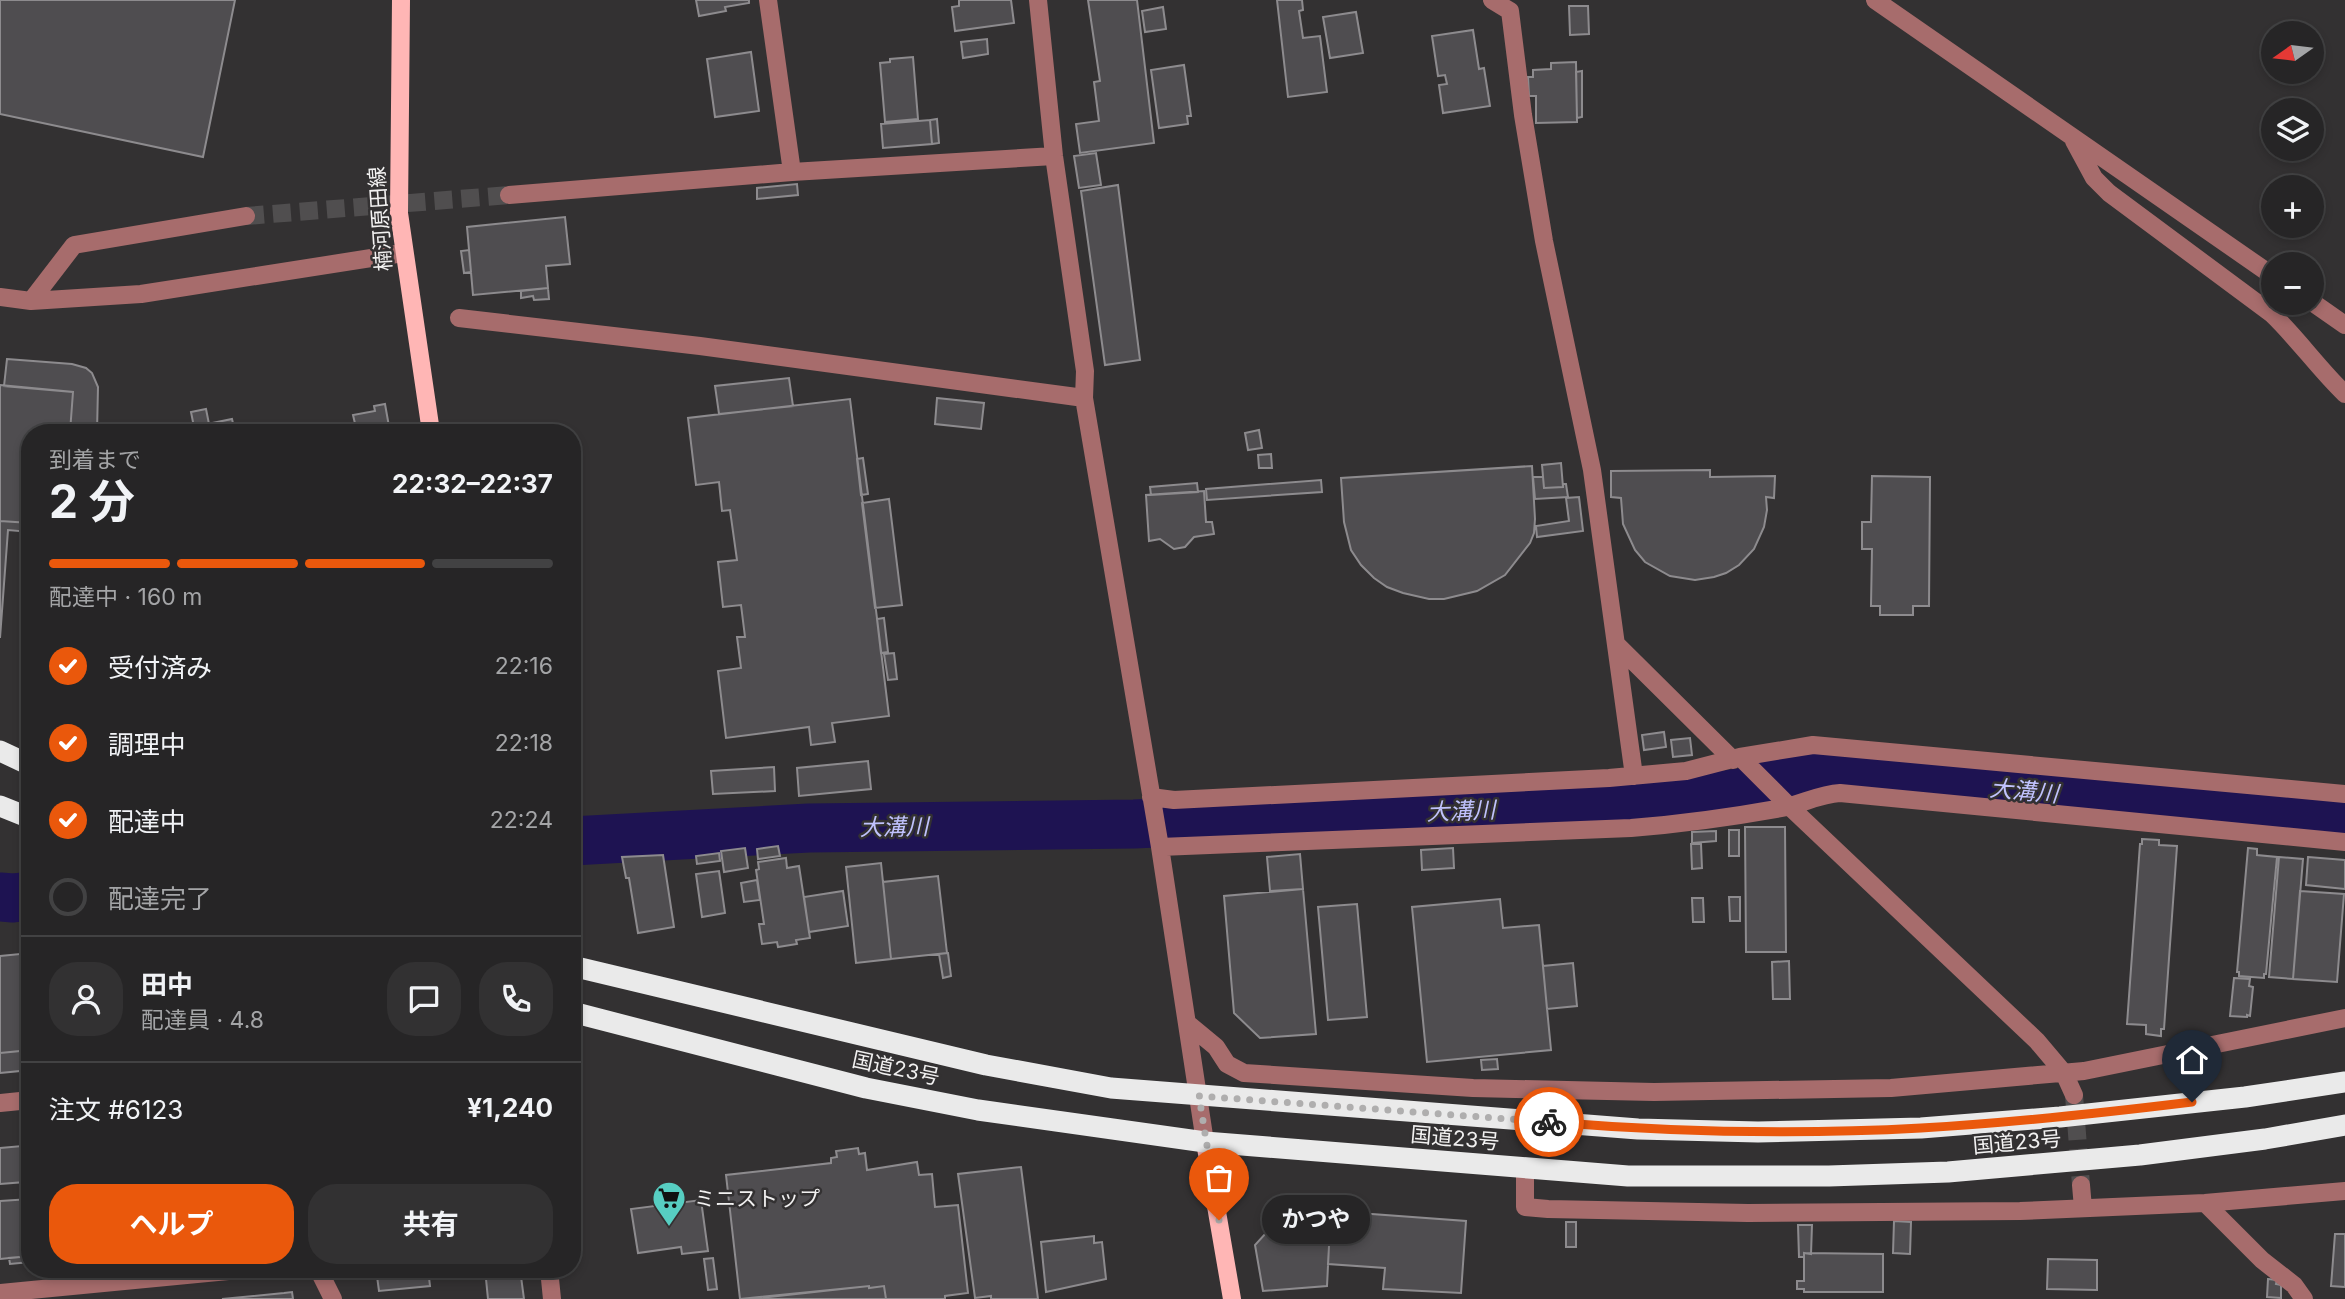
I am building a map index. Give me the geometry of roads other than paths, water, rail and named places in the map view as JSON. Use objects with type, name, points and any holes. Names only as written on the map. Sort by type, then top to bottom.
[{"type":"highway","points":[[0,751],[21,761]]},
{"type":"highway","points":[[0,806],[21,814]]},
{"type":"highway","name":"国道23号","points":[[581,968],[986,1065],[1111,1088],[1638,1129],[1758,1132],[1921,1128],[2245,1097],[2345,1082]]},
{"type":"highway","name":"国道23号","points":[[581,1014],[866,1088],[978,1110],[1205,1142],[1629,1176],[1829,1176],[1948,1172],[2140,1155],[2265,1139],[2345,1125]]},
{"type":"main road","name":"楠河原田線","points":[[401,0],[399,213],[430,424]]},
{"type":"main road","points":[[1205,1142],[1232,1299]]},
{"type":"street","points":[[768,0],[792,172]]},
{"type":"street","points":[[1038,0],[1054,156],[1085,371],[1084,398],[1159,843],[1205,1142]]},
{"type":"street","points":[[1492,0],[1510,11],[1544,241],[1592,470],[1634,776]]},
{"type":"street","points":[[1875,0],[2261,268]]},
{"type":"street","points":[[2071,136],[2094,178],[2272,314],[2345,394]]},
{"type":"street","points":[[509,195],[792,172],[1054,156]]},
{"type":"street","points":[[31,301],[75,245],[246,216]]},
{"type":"street","points":[[0,297],[31,301],[141,294],[403,253]]},
{"type":"street","points":[[2324,310],[2345,325]]},
{"type":"street","points":[[459,318],[700,346],[1084,398]]},
{"type":"street","points":[[1616,644],[2037,1041],[2064,1073],[2074,1095]]},
{"type":"street","points":[[1152,800],[1634,776],[1686,771],[1788,748],[1836,746],[2345,793]]},
{"type":"street","points":[[1159,843],[1631,828],[1720,819],[1840,793],[2345,842]]},
{"type":"street","points":[[1187,1023],[1216,1046],[1227,1064],[1244,1073],[1473,1088],[1654,1092],[1891,1088],[2064,1073],[2345,1018]]},
{"type":"street","points":[[0,1103],[21,1101]]},
{"type":"street","points":[[1525,1168],[1525,1207],[1548,1209],[1762,1213],[2020,1211],[2205,1203],[2345,1191]]},
{"type":"street","points":[[2081,1185],[2083,1208]]},
{"type":"street","points":[[2205,1203],[2262,1260],[2294,1285],[2304,1299]]},
{"type":"street","points":[[0,1293],[155,1278]]},
{"type":"street","points":[[322,1278],[333,1299]]},
{"type":"street","points":[[550,1278],[552,1299]]},
{"type":"waterway","name":"大溝川","points":[[581,841],[809,828],[1134,824],[1677,802],[1746,792],[1813,773],[1856,773],[2345,818]]},
{"type":"waterway","name":"大溝川","points":[[0,897],[21,897]]},
{"type":"tunnel","points":[[246,216],[509,195]]},
{"type":"tunnel","points":[[2074,1095],[2081,1185]]},
{"type":"place","name":"かつや","points":[[1219,1220]]},
{"type":"place","name":"ミニストップ","points":[[669,1228]]}]
